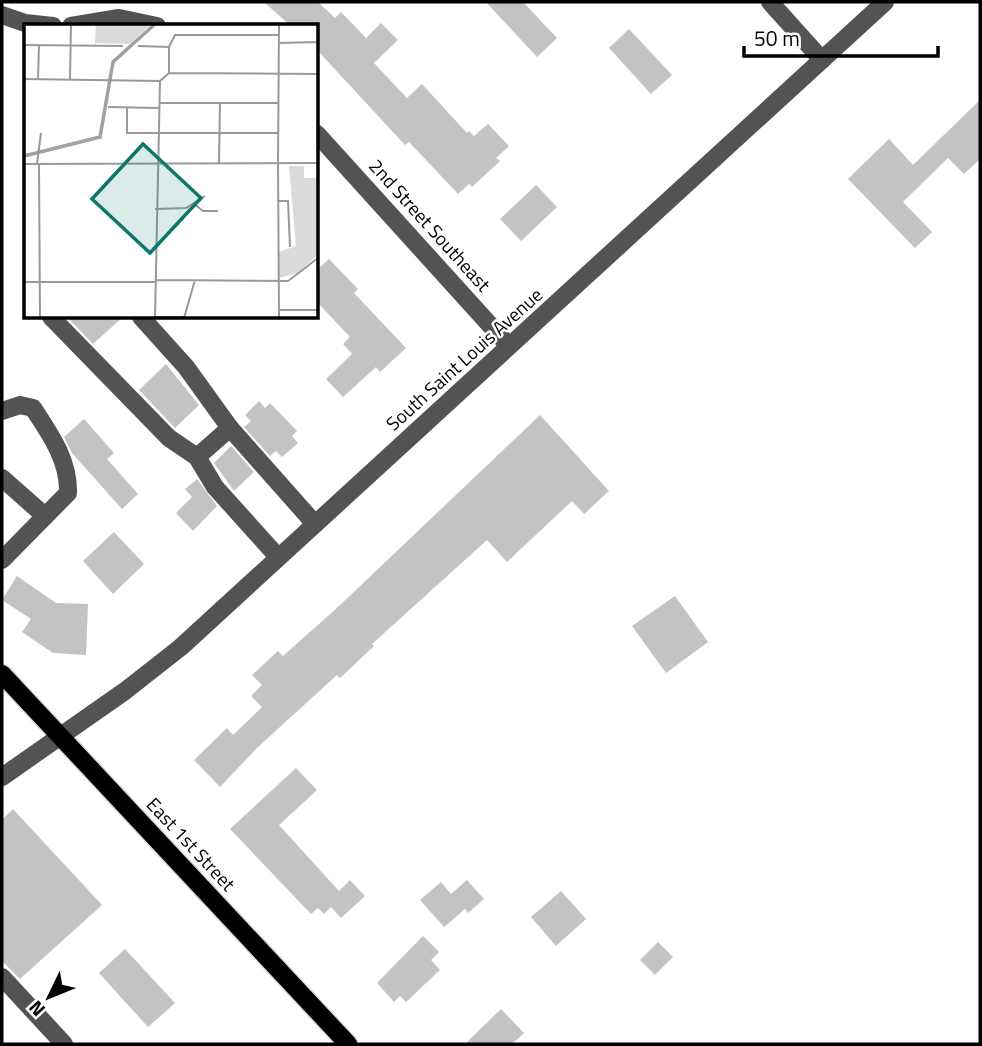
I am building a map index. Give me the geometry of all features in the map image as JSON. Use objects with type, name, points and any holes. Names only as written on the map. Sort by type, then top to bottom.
[{"type":"main road","name":"East 1st Street","points":[[2,674],[348,1044]]},
{"type":"street","points":[[770,2],[822,60]]},
{"type":"street","name":"South Saint Louis Avenue","points":[[2,777],[125,691],[181,647],[885,2]]},
{"type":"street","points":[[77,24],[119,10],[152,24]]},
{"type":"street","points":[[2,15],[34,24]]},
{"type":"street","name":"2nd Street Southeast","points":[[318,135],[503,351]]},
{"type":"street","points":[[52,318],[169,438],[197,457],[215,486],[278,557]]},
{"type":"street","points":[[142,318],[186,367],[230,428],[315,524]]},
{"type":"street","points":[[2,411],[20,405],[33,408],[56,444],[68,477],[68,493],[2,561]]},
{"type":"street","points":[[197,457],[230,428]]},
{"type":"street","points":[[2,478],[45,516]]},
{"type":"street","points":[[2,977],[64,1044]]},
{"type":"building","points":[[264,2],[318,2],[335,18],[341,12],[366,38],[381,23],[398,40],[374,63],[407,98],[422,84],[467,133],[469,131],[474,136],[488,124],[509,146],[496,158],[500,161],[472,187],[469,184],[458,194],[409,142],[405,145],[318,51],[318,24],[289,24]]},
{"type":"building","points":[[486,2],[523,2],[557,38],[537,57]]},
{"type":"building","points":[[629,29],[672,75],[651,94],[609,48]]},
{"type":"building","points":[[980,100],[980,159],[964,174],[948,158],[903,202],[932,232],[915,248],[848,179],[889,139],[913,165]]},
{"type":"building","points":[[536,185],[557,207],[521,241],[500,219]]},
{"type":"building","points":[[329,259],[358,289],[354,293],[406,348],[380,372],[376,367],[343,397],[326,379],[352,354],[343,344],[350,337],[318,303],[318,269]]},
{"type":"building","points":[[68,318],[122,318],[93,344]]},
{"type":"building","points":[[166,364],[199,405],[175,428],[139,390]]},
{"type":"building","points":[[259,401],[265,408],[270,403],[297,431],[292,436],[298,443],[282,457],[276,451],[270,456],[244,427],[251,421],[245,415]]},
{"type":"building","points":[[540,415],[609,491],[584,514],[572,501],[507,562],[487,540],[372,644],[374,646],[340,678],[337,675],[258,747],[220,787],[194,760],[227,728],[233,735],[262,707],[251,696],[262,685],[252,675],[278,651],[283,656],[338,607]]},
{"type":"building","points":[[84,419],[114,453],[107,459],[138,494],[122,509],[72,453],[64,437]]},
{"type":"building","points":[[231,446],[254,472],[234,491],[214,463]]},
{"type":"building","points":[[197,479],[217,506],[193,531],[176,513],[192,497],[185,489]]},
{"type":"building","points":[[114,532],[144,564],[113,594],[83,561]]},
{"type":"building","points":[[17,576],[56,603],[88,604],[86,655],[53,653],[22,632],[31,619],[2,600]]},
{"type":"building","points":[[675,596],[708,642],[666,673],[632,626]]},
{"type":"building","points":[[296,768],[317,790],[279,825],[339,891],[350,880],[365,896],[341,918],[331,907],[324,914],[318,908],[311,914],[230,829]]},
{"type":"building","points":[[13,809],[102,905],[20,979],[2,961],[2,820]]},
{"type":"building","points":[[467,880],[484,899],[468,913],[465,909],[444,927],[420,900],[441,882],[451,894]]},
{"type":"building","points":[[561,891],[586,919],[556,946],[531,917]]},
{"type":"building","points":[[423,936],[439,952],[431,960],[440,970],[406,1002],[400,996],[394,1002],[377,983]]},
{"type":"building","points":[[658,942],[673,957],[655,975],[640,960]]},
{"type":"building","points":[[125,949],[175,1003],[148,1027],[99,973]]},
{"type":"building","points":[[501,1009],[524,1033],[512,1044],[465,1044]]}]
